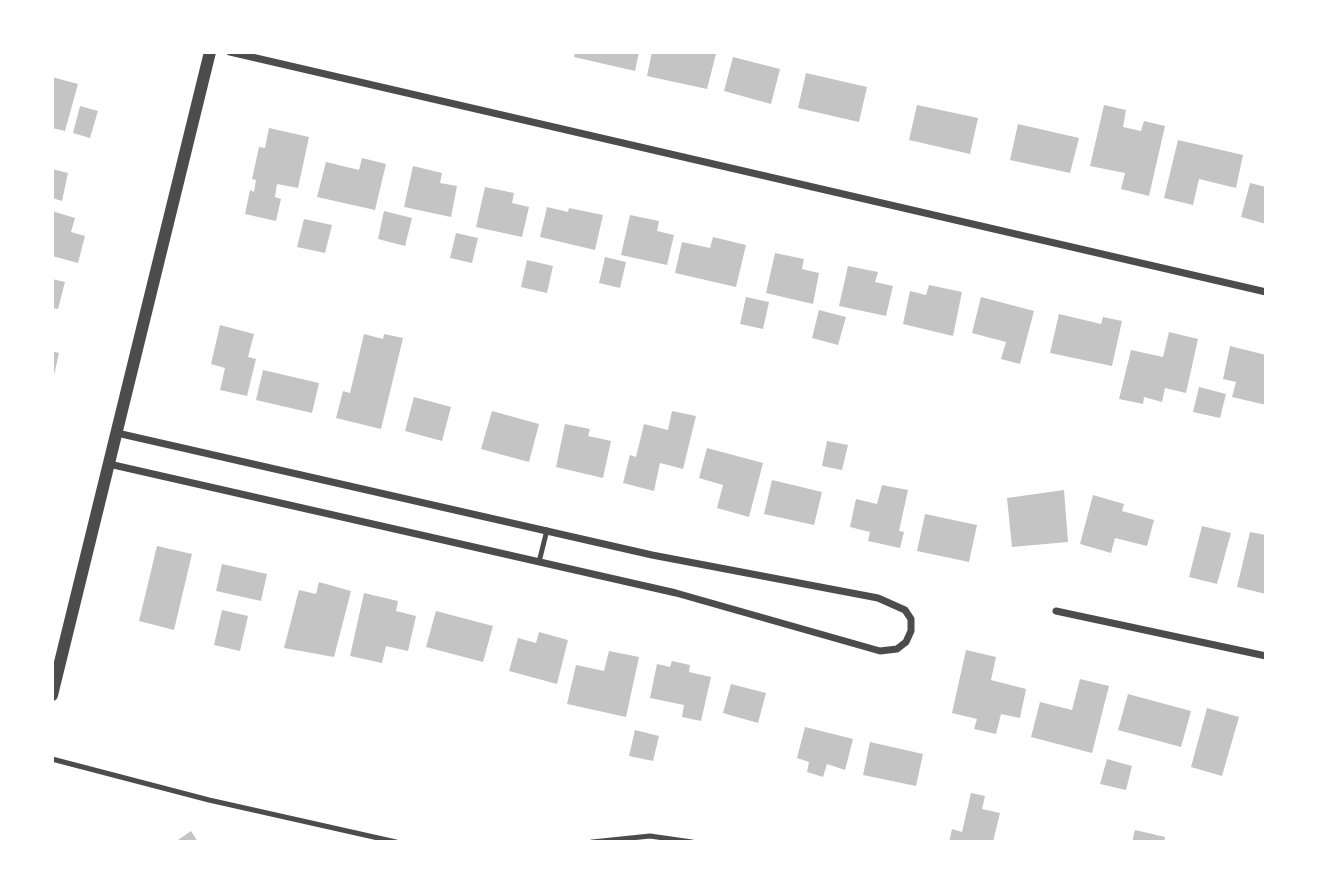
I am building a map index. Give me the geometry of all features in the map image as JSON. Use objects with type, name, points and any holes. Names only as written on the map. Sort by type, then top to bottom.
[{"type":"street","points":[[52,695],[210,52]]},
{"type":"street","points":[[230,52],[1265,292]]},
{"type":"street","points":[[109,464],[676,593],[880,651],[897,649],[906,642],[911,631],[911,619],[905,610],[878,598],[652,555],[117,433]]},
{"type":"street","points":[[1056,611],[1265,656]]},
{"type":"lane","points":[[539,562],[547,530]]},
{"type":"lane","points":[[52,759],[209,800],[396,842]]},
{"type":"lane","points":[[592,842],[650,836],[692,842]]},
{"type":"building","points":[[575,52],[639,52],[635,71],[574,57]]},
{"type":"building","points":[[652,52],[716,54],[707,89],[647,76]]},
{"type":"building","points":[[733,57],[780,69],[771,104],[724,91]]},
{"type":"building","points":[[806,73],[867,87],[859,122],[798,108]]},
{"type":"building","points":[[52,77],[78,84],[65,131],[52,128]]},
{"type":"building","points":[[917,105],[978,118],[970,154],[909,140]]},
{"type":"building","points":[[1104,105],[1126,110],[1123,127],[1141,131],[1144,121],[1165,126],[1149,196],[1121,189],[1125,173],[1090,166]]},
{"type":"building","points":[[80,106],[98,111],[90,138],[73,133]]},
{"type":"building","points":[[1018,124],[1079,138],[1070,173],[1010,160]]},
{"type":"building","points":[[269,128],[309,137],[298,188],[277,184],[275,197],[281,199],[276,221],[245,214],[250,190],[254,192],[256,180],[252,179],[259,147],[265,148]]},
{"type":"building","points":[[1178,140],[1243,155],[1236,188],[1199,179],[1193,205],[1164,198]]},
{"type":"building","points":[[362,158],[386,164],[375,210],[317,197],[326,162],[359,170]]},
{"type":"building","points":[[413,166],[442,173],[440,183],[457,186],[451,217],[404,207]]},
{"type":"building","points":[[52,169],[68,173],[62,201],[52,198]]},
{"type":"building","points":[[1250,183],[1266,187],[1266,224],[1241,217]]},
{"type":"building","points":[[485,187],[514,193],[512,203],[529,207],[522,237],[476,227]]},
{"type":"building","points":[[547,207],[568,212],[569,208],[603,215],[595,250],[540,237]]},
{"type":"building","points":[[52,211],[75,218],[71,232],[85,236],[78,263],[52,256]]},
{"type":"building","points":[[384,211],[412,218],[405,246],[378,239]]},
{"type":"building","points":[[630,215],[659,221],[657,231],[674,235],[667,265],[621,255]]},
{"type":"building","points":[[304,219],[332,225],[325,253],[297,247]]},
{"type":"building","points":[[456,233],[478,238],[472,263],[450,258]]},
{"type":"building","points":[[713,237],[746,245],[736,287],[675,273],[682,242],[710,248]]},
{"type":"building","points":[[775,253],[804,259],[802,269],[819,273],[813,304],[766,293]]},
{"type":"building","points":[[605,257],[626,262],[620,288],[599,283]]},
{"type":"building","points":[[527,260],[553,266],[547,293],[521,287]]},
{"type":"building","points":[[848,266],[878,272],[875,282],[893,286],[886,316],[839,306]]},
{"type":"building","points":[[52,279],[65,282],[58,309],[52,308]]},
{"type":"building","points":[[929,285],[962,292],[953,336],[903,324],[910,291],[926,295]]},
{"type":"building","points":[[746,297],[769,302],[763,329],[740,324]]},
{"type":"building","points":[[981,297],[1034,311],[1020,364],[1001,359],[1006,342],[972,333]]},
{"type":"building","points":[[819,310],[846,317],[838,345],[812,338]]},
{"type":"building","points":[[1059,314],[1101,324],[1103,317],[1122,321],[1112,366],[1050,353]]},
{"type":"building","points":[[220,325],[254,334],[248,357],[256,359],[247,396],[220,390],[225,368],[211,364]]},
{"type":"building","points":[[1169,332],[1198,339],[1186,393],[1165,388],[1162,402],[1144,397],[1143,404],[1119,399],[1131,350],[1163,357]]},
{"type":"building","points":[[364,334],[383,339],[384,334],[403,338],[381,429],[336,418],[343,391],[350,393]]},
{"type":"building","points":[[1230,346],[1266,355],[1266,405],[1232,397],[1236,382],[1223,379]]},
{"type":"building","points":[[52,351],[59,353],[54,375],[52,375]]},
{"type":"building","points":[[263,370],[319,383],[312,413],[256,400]]},
{"type":"building","points":[[1199,387],[1226,394],[1220,418],[1193,412]]},
{"type":"building","points":[[414,397],[451,407],[442,441],[405,431]]},
{"type":"building","points":[[492,411],[539,424],[529,462],[481,449]]},
{"type":"building","points":[[672,411],[696,416],[683,469],[660,463],[654,491],[623,483],[630,455],[636,457],[644,424],[668,430]]},
{"type":"building","points":[[565,424],[590,429],[588,436],[611,441],[603,478],[556,467]]},
{"type":"building","points":[[827,441],[848,445],[842,470],[822,466]]},
{"type":"building","points":[[707,448],[763,463],[749,517],[717,508],[723,485],[699,478]]},
{"type":"building","points":[[772,480],[822,492],[814,525],[764,514]]},
{"type":"building","points":[[882,485],[908,490],[899,531],[904,532],[900,548],[868,541],[870,532],[850,527],[856,499],[877,504]]},
{"type":"building","points":[[1064,490],[1068,542],[1012,547],[1007,498]]},
{"type":"building","points":[[1093,495],[1124,504],[1122,511],[1154,520],[1147,546],[1115,538],[1111,553],[1080,544]]},
{"type":"building","points":[[925,514],[977,525],[969,562],[917,551]]},
{"type":"building","points":[[1202,526],[1231,533],[1217,584],[1189,577]]},
{"type":"building","points":[[1250,532],[1266,535],[1266,594],[1237,587]]},
{"type":"building","points":[[157,546],[192,554],[174,630],[139,621]]},
{"type":"building","points":[[222,564],[267,574],[261,601],[216,591]]},
{"type":"building","points":[[319,582],[351,591],[334,657],[284,648],[299,590],[316,594]]},
{"type":"building","points":[[364,593],[398,601],[396,611],[416,616],[408,651],[386,646],[382,663],[350,656]]},
{"type":"building","points":[[222,610],[248,616],[240,651],[214,645]]},
{"type":"building","points":[[436,611],[493,626],[483,662],[426,647]]},
{"type":"building","points":[[539,632],[568,640],[557,684],[509,671],[518,638],[536,643]]},
{"type":"building","points":[[966,650],[996,657],[991,680],[1026,689],[1020,718],[1001,714],[996,734],[974,729],[977,719],[952,713]]},
{"type":"building","points":[[609,651],[639,657],[626,717],[567,704],[576,665],[604,671]]},
{"type":"building","points":[[672,661],[690,665],[689,672],[711,677],[701,721],[682,717],[684,705],[650,698],[657,664],[670,667]]},
{"type":"building","points":[[1080,679],[1109,686],[1092,753],[1031,737],[1040,702],[1072,710]]},
{"type":"building","points":[[731,684],[766,693],[758,723],[723,713]]},
{"type":"building","points":[[1128,694],[1191,711],[1181,747],[1118,730]]},
{"type":"building","points":[[1207,708],[1239,717],[1222,776],[1191,767]]},
{"type":"building","points":[[805,727],[853,739],[845,770],[827,764],[823,777],[807,772],[809,762],[797,758]]},
{"type":"building","points":[[635,730],[659,736],[653,761],[629,756]]},
{"type":"building","points":[[870,742],[923,754],[916,786],[863,775]]},
{"type":"building","points":[[1107,759],[1132,766],[1126,790],[1100,784]]},
{"type":"building","points":[[971,793],[985,796],[982,809],[1000,813],[993,842],[949,842],[952,829],[962,832]]},
{"type":"building","points":[[1135,830],[1165,837],[1164,842],[1132,842]]},
{"type":"building","points":[[191,831],[198,842],[175,842]]}]
